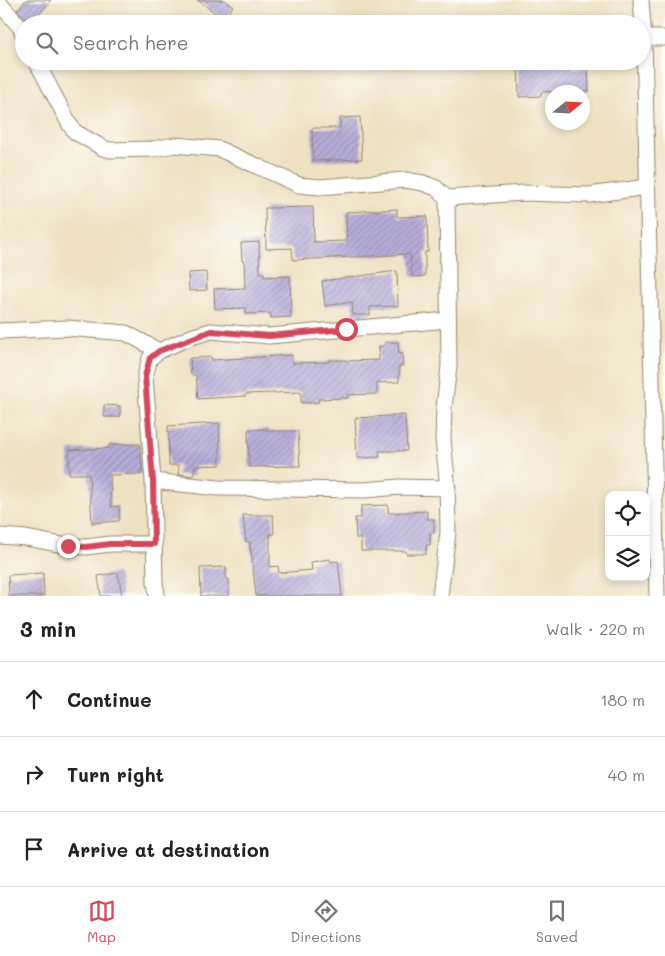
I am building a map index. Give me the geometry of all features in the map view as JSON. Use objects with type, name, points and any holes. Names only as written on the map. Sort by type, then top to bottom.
[{"type":"street","points":[[641,0],[642,15]]},
{"type":"street","points":[[0,4],[15,21]]},
{"type":"street","points":[[650,38],[665,38]]},
{"type":"street","points":[[41,70],[75,132],[110,150],[154,149],[175,145],[219,149],[300,185],[320,187],[405,180],[423,183],[436,188],[447,198],[524,193],[589,195],[647,187]]},
{"type":"street","points":[[645,70],[657,596]]},
{"type":"street","points":[[440,596],[448,532],[448,488],[443,439],[444,407],[449,366],[447,198]]},
{"type":"street","points":[[156,596],[153,481],[145,376],[150,358],[159,351],[211,331],[269,336],[448,320]]},
{"type":"street","points":[[0,331],[67,328],[126,333],[159,351]]},
{"type":"street","points":[[153,481],[218,488],[365,490],[399,487],[448,488]]},
{"type":"street","points":[[0,536],[86,547],[110,544],[154,544]]},
{"type":"building","points":[[26,0],[51,0],[38,15],[22,15],[17,10]]},
{"type":"building","points":[[197,0],[224,0],[233,6],[227,15],[218,15]]},
{"type":"building","points":[[518,70],[588,70],[589,85],[545,85],[545,92],[541,92],[541,96],[519,97]]},
{"type":"building","points":[[360,117],[362,159],[313,161],[312,128],[340,128],[340,118]]},
{"type":"building","points":[[313,207],[314,242],[347,241],[346,212],[397,209],[397,217],[427,216],[428,252],[425,252],[425,276],[412,277],[410,254],[293,260],[292,248],[266,249],[265,208]]},
{"type":"building","points":[[259,242],[260,273],[264,273],[264,277],[290,276],[291,317],[271,318],[270,313],[246,314],[246,308],[215,309],[214,289],[245,288],[241,243]]},
{"type":"building","points":[[397,271],[398,306],[370,307],[370,315],[353,315],[352,302],[325,306],[322,281]]},
{"type":"building","points":[[206,272],[207,290],[189,291],[188,273]]},
{"type":"building","points":[[385,342],[398,342],[399,354],[402,353],[403,366],[399,366],[399,382],[377,383],[377,394],[347,395],[348,398],[318,399],[319,402],[301,403],[301,392],[246,394],[246,396],[198,399],[196,375],[191,375],[190,358],[211,357],[212,360],[292,355],[292,363],[329,362],[329,360],[379,360],[379,346],[385,346]]},
{"type":"building","points":[[104,405],[120,406],[120,417],[104,417]]},
{"type":"building","points":[[405,415],[407,451],[379,451],[380,457],[357,458],[355,418]]},
{"type":"building","points":[[219,423],[220,465],[195,466],[193,476],[178,474],[179,465],[169,465],[168,426]]},
{"type":"building","points":[[268,429],[268,431],[298,431],[300,466],[249,467],[248,430]]},
{"type":"building","points":[[140,444],[142,474],[110,475],[111,507],[119,506],[119,521],[92,523],[89,474],[69,474],[69,450],[109,448],[109,445]]},
{"type":"building","points":[[388,505],[388,513],[427,511],[427,519],[434,519],[434,533],[430,533],[430,545],[426,545],[426,554],[406,554],[406,551],[361,551],[361,538],[356,538],[355,518],[361,518],[361,506]]},
{"type":"building","points":[[243,515],[273,515],[274,534],[270,534],[270,567],[278,566],[279,573],[312,570],[311,562],[330,559],[331,562],[338,561],[342,596],[256,596],[250,542],[246,542]]},
{"type":"building","points":[[226,567],[226,579],[229,579],[229,595],[201,596],[200,568]]},
{"type":"building","points":[[43,573],[44,596],[9,596],[8,575]]},
{"type":"building","points":[[118,573],[122,596],[101,596],[98,576]]},
{"type":"route","points":[[68,546],[154,544],[153,481],[145,376],[150,358],[159,351],[190,337],[211,331],[269,336],[346,329]]}]
